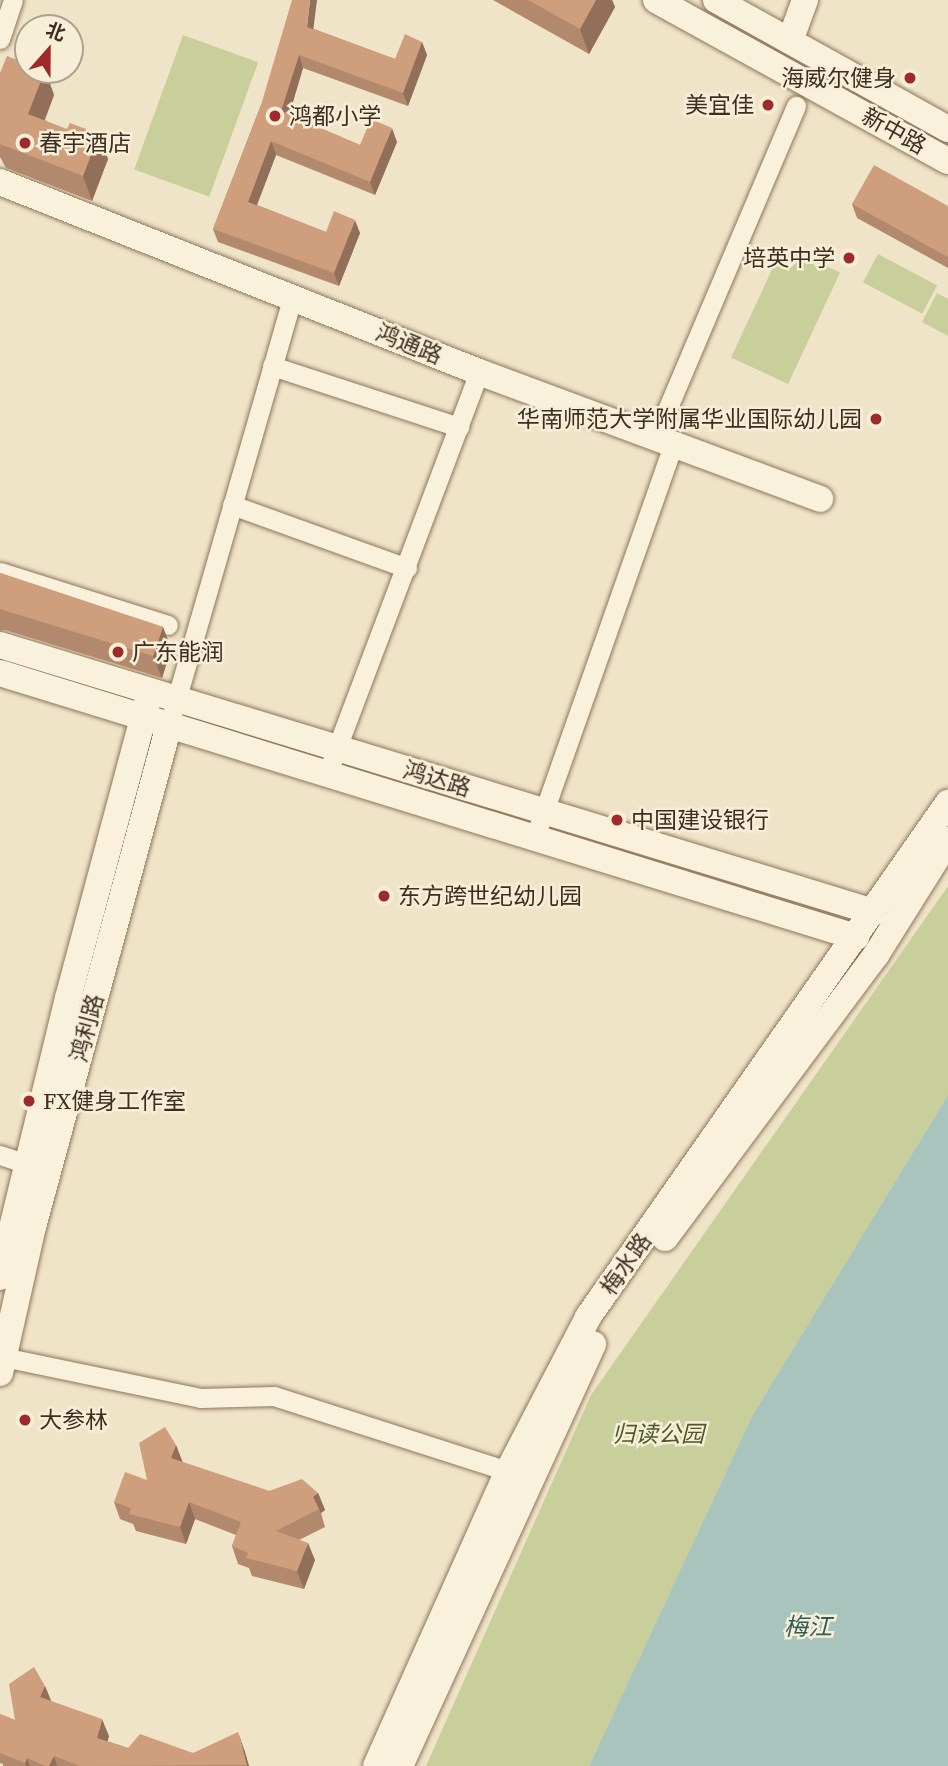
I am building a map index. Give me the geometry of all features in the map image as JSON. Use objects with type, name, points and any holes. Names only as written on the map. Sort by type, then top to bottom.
[{"type":"street","points":[[0,39],[13,0]]},
{"type":"street","name":"新中路","points":[[656,0],[948,161]]},
{"type":"street","name":"新中路","points":[[716,0],[948,129]]},
{"type":"street","points":[[790,41],[805,0]]},
{"type":"street","points":[[535,837],[664,442],[796,106]]},
{"type":"street","name":"鸿通路","points":[[0,182],[480,372],[820,499]]},
{"type":"street","points":[[169,725],[292,298]]},
{"type":"street","points":[[272,366],[459,427]]},
{"type":"street","points":[[327,773],[480,372]]},
{"type":"street","points":[[232,505],[407,568]]},
{"type":"street","points":[[0,572],[168,625]]},
{"type":"street","name":"鸿达路","points":[[0,645],[874,912]]},
{"type":"street","name":"鸿达路","points":[[0,673],[856,937]]},
{"type":"street","name":"鸿利路","points":[[1,1365],[37,1168],[150,691]]},
{"type":"street","name":"鸿利路","points":[[0,1277],[37,1168],[169,725]]},
{"type":"street","name":"梅水路","points":[[376,1766],[508,1471],[588,1317],[948,803]]},
{"type":"street","name":"梅水路","points":[[400,1766],[603,1321],[876,955],[948,840]]},
{"type":"street","points":[[0,1155],[37,1168]]},
{"type":"street","points":[[1,1365],[201,1398],[274,1396],[508,1471]]},
{"type":"green space","points":[[183,35],[258,62],[209,197],[134,169]]},
{"type":"green space","points":[[783,246],[840,273],[788,384],[731,357]]},
{"type":"green space","points":[[878,254],[937,285],[922,314],[863,282]]},
{"type":"green space","points":[[937,293],[948,299],[948,336],[922,322]]},
{"type":"green space","name":"归读公园","points":[[948,886],[948,1095],[752,1416],[589,1766],[426,1766],[591,1395]]},
{"type":"water","name":"梅江","points":[[948,1095],[948,1766],[589,1766],[752,1416]]},
{"type":"building","points":[[292,0],[310,0],[307,27],[395,59],[405,34],[422,42],[403,93],[299,55],[281,111],[360,145],[371,119],[392,128],[370,182],[271,141],[248,202],[326,232],[334,211],[355,220],[334,273],[213,229],[261,105]]},
{"type":"building","points":[[528,0],[596,0],[580,29]]},
{"type":"building","points":[[7,56],[14,59],[14,84],[40,84],[28,114],[67,129],[70,123],[99,134],[83,176],[0,144],[0,73]]},
{"type":"building","points":[[874,165],[948,206],[948,257],[852,204]]},
{"type":"building","points":[[0,573],[163,627],[153,656],[0,609]]},
{"type":"building","points":[[165,1427],[176,1445],[171,1458],[269,1491],[302,1479],[318,1493],[313,1497],[319,1509],[276,1531],[308,1543],[297,1571],[246,1558],[248,1553],[232,1546],[241,1522],[189,1502],[180,1527],[129,1514],[131,1508],[114,1502],[125,1472],[147,1480],[139,1443]]},
{"type":"building","points":[[34,1667],[45,1686],[40,1697],[102,1719],[97,1738],[128,1748],[140,1734],[193,1753],[238,1732],[247,1765],[80,1766],[54,1756],[49,1766],[46,1766],[27,1758],[25,1763],[0,1753],[0,1714],[15,1720],[9,1684]]},
{"type":"place","name":"海威尔健身","points":[[910,78]]},
{"type":"place","name":"美宜佳","points":[[768,105]]},
{"type":"place","name":"鸿都小学","points":[[275,116]]},
{"type":"place","name":"春宇酒店","points":[[25,143]]},
{"type":"place","name":"培英中学","points":[[849,258]]},
{"type":"place","name":"华南师范大学附属华业国际幼儿园","points":[[876,419]]},
{"type":"place","name":"广东能润","points":[[118,652]]},
{"type":"place","name":"中国建设银行","points":[[617,820]]},
{"type":"place","name":"东方跨世纪幼儿园","points":[[384,896]]},
{"type":"place","name":"FX健身工作室","points":[[29,1101]]},
{"type":"place","name":"大参林","points":[[25,1420]]}]
